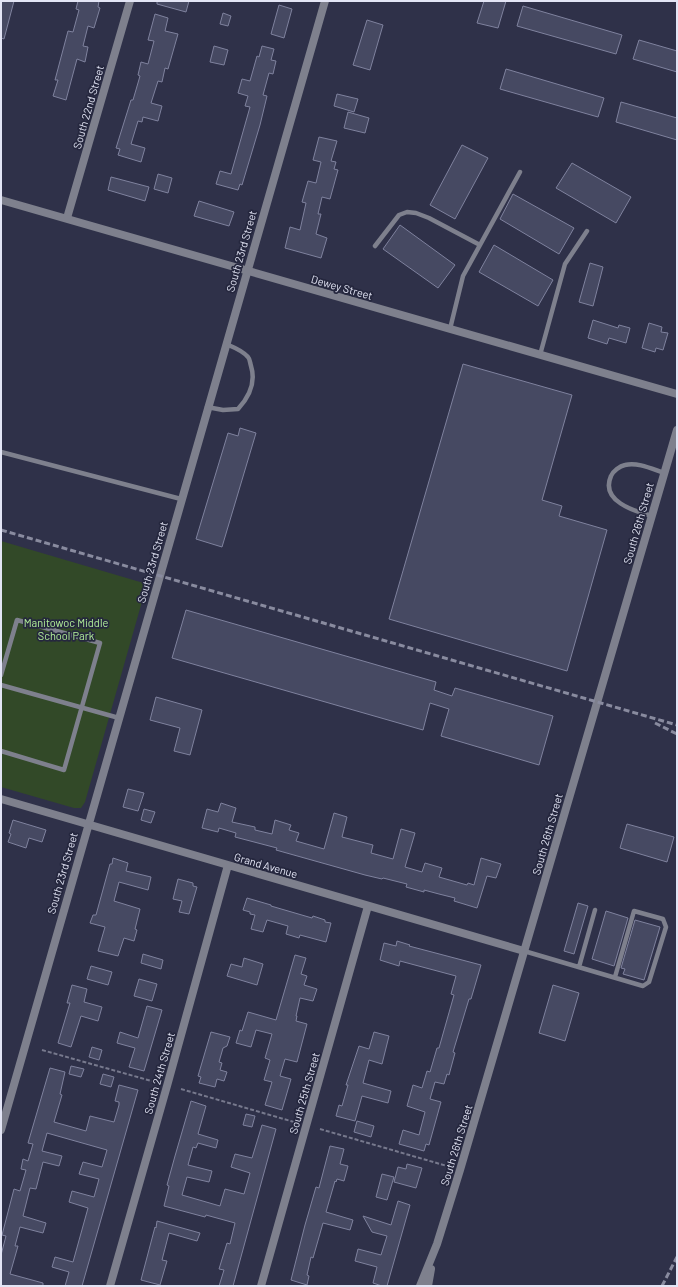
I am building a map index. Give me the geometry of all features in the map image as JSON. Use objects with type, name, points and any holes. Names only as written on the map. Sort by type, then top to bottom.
[{"type":"street","name":"South 22nd Street","points":[[66,218],[130,1]]},
{"type":"street","name":"South 23rd Street","points":[[1,1130],[325,1]]},
{"type":"street","name":"Dewey Street","points":[[1,200],[677,394]]},
{"type":"street","name":"South 26th Street","points":[[420,1286],[437,1244],[460,1170],[677,430]]},
{"type":"street","name":"Grand Avenue","points":[[1,799],[524,951]]},
{"type":"street","name":"South 24th Street","points":[[110,1286],[228,866]]},
{"type":"street","name":"South 25th Street","points":[[261,1286],[368,906]]},
{"type":"street","name":"South 26th Street","points":[[428,1286],[437,1244]]},
{"type":"lane","points":[[450,329],[463,276],[520,172]]},
{"type":"lane","points":[[375,246],[399,215],[407,212],[416,213],[429,218],[480,245]]},
{"type":"lane","points":[[540,355],[565,264],[587,231]]},
{"type":"lane","points":[[207,408],[222,410],[238,409],[246,400],[251,388],[253,373],[249,358],[239,350],[226,344]]},
{"type":"lane","points":[[1,452],[181,500]]},
{"type":"lane","points":[[652,516],[630,510],[619,503],[610,491],[609,480],[613,472],[623,465],[634,464],[664,473]]},
{"type":"lane","points":[[1,675],[17,620],[100,643],[64,770],[1,751]]},
{"type":"lane","points":[[1,685],[119,718]]},
{"type":"lane","points":[[579,967],[595,910]]},
{"type":"lane","points":[[524,951],[643,986],[650,982],[666,927],[663,919],[634,911],[615,977]]},
{"type":"path","points":[[42,1050],[155,1082]]},
{"type":"path","points":[[181,1089],[294,1122]]},
{"type":"path","points":[[320,1130],[447,1166]]},
{"type":"green space","name":"Manitowoc Middle School Park","points":[[1,541],[147,584],[85,802],[81,808],[74,808],[1,787]]},
{"type":"building","points":[[1,1],[14,1],[4,39],[1,38]]},
{"type":"building","points":[[78,1],[99,1],[98,7],[100,8],[94,28],[88,26],[83,46],[88,47],[85,62],[77,59],[66,100],[53,96],[58,80],[55,80],[68,31],[73,32],[79,10],[76,9]]},
{"type":"building","points":[[157,1],[189,1],[186,12],[157,4]]},
{"type":"building","points":[[484,1],[506,1],[498,28],[477,23]]},
{"type":"building","points":[[279,5],[292,9],[284,38],[271,34]]},
{"type":"building","points":[[523,6],[622,35],[616,54],[517,26]]},
{"type":"building","points":[[223,13],[231,16],[228,26],[220,24]]},
{"type":"building","points":[[155,14],[168,18],[165,31],[178,34],[168,69],[165,68],[162,82],[158,81],[151,103],[162,106],[158,121],[143,117],[142,122],[138,121],[131,144],[145,148],[141,162],[118,155],[120,149],[116,148],[140,76],[138,75],[141,62],[148,64],[154,41],[148,40]]},
{"type":"building","points":[[367,20],[383,25],[370,70],[353,65]]},
{"type":"building","points":[[639,40],[677,51],[677,72],[633,59]]},
{"type":"building","points":[[214,46],[228,50],[224,65],[210,62]]},
{"type":"building","points":[[262,46],[274,49],[271,60],[276,61],[273,74],[269,73],[263,95],[267,96],[260,125],[242,185],[240,184],[238,190],[216,184],[220,171],[231,174],[250,107],[245,106],[248,96],[238,93],[242,79],[250,81],[257,56],[259,57]]},
{"type":"building","points":[[506,69],[604,98],[598,117],[500,89]]},
{"type":"building","points":[[337,94],[358,99],[354,112],[334,106]]},
{"type":"building","points":[[621,102],[677,118],[677,140],[616,122]]},
{"type":"building","points":[[348,112],[369,118],[365,133],[344,128]]},
{"type":"building","points":[[319,137],[337,141],[331,161],[336,162],[334,169],[338,170],[330,199],[322,197],[318,214],[321,214],[316,234],[327,238],[321,258],[285,248],[290,227],[300,230],[306,203],[302,202],[308,181],[316,183],[321,162],[313,160]]},
{"type":"building","points":[[462,145],[488,158],[455,219],[430,205]]},
{"type":"building","points":[[572,163],[631,197],[616,223],[556,188]]},
{"type":"building","points":[[158,174],[172,178],[168,193],[154,189]]},
{"type":"building","points":[[111,177],[149,187],[145,201],[108,190]]},
{"type":"building","points":[[513,194],[574,228],[559,254],[500,219]]},
{"type":"building","points":[[199,201],[234,212],[229,226],[194,216]]},
{"type":"building","points":[[400,225],[455,265],[438,288],[383,249]]},
{"type":"building","points":[[494,245],[553,280],[538,306],[479,272]]},
{"type":"building","points":[[590,263],[603,267],[593,306],[579,302]]},
{"type":"building","points":[[593,320],[618,328],[619,325],[630,328],[626,343],[609,338],[607,344],[588,338]]},
{"type":"building","points":[[649,323],[662,327],[661,332],[668,333],[663,350],[656,348],[655,352],[642,348]]},
{"type":"building","points":[[463,364],[572,395],[542,500],[562,506],[559,516],[607,530],[567,671],[389,619]]},
{"type":"building","points":[[240,428],[256,433],[222,547],[196,539],[228,433],[238,436]]},
{"type":"building","points":[[186,610],[436,682],[434,690],[452,696],[455,688],[553,716],[539,765],[441,736],[449,709],[430,703],[423,730],[172,658]]},
{"type":"building","points":[[156,697],[202,710],[190,755],[174,751],[180,728],[150,720]]},
{"type":"building","points":[[128,789],[144,793],[138,811],[123,807]]},
{"type":"building","points":[[221,803],[236,808],[232,822],[255,827],[255,830],[272,834],[275,820],[291,825],[289,830],[299,833],[296,841],[324,849],[334,813],[347,817],[342,837],[373,845],[371,853],[393,859],[401,829],[415,833],[405,867],[422,872],[425,863],[442,868],[439,877],[467,885],[468,883],[474,885],[481,858],[501,864],[496,878],[487,876],[477,908],[454,901],[455,898],[406,887],[407,884],[365,875],[276,850],[277,848],[235,837],[236,833],[219,828],[218,832],[202,828],[207,809],[218,812]]},
{"type":"building","points":[[144,809],[155,812],[151,823],[141,820]]},
{"type":"building","points":[[13,820],[46,830],[42,842],[29,838],[26,848],[8,842]]},
{"type":"building","points":[[627,824],[674,837],[667,862],[620,848]]},
{"type":"building","points":[[113,858],[128,863],[126,871],[151,877],[148,890],[119,882],[114,901],[140,909],[135,929],[137,930],[134,941],[124,938],[118,956],[98,951],[105,927],[90,923],[93,915],[96,915]]},
{"type":"building","points":[[178,879],[193,883],[193,886],[197,887],[189,914],[179,912],[182,901],[173,899]]},
{"type":"building","points":[[247,898],[312,918],[313,916],[325,920],[325,922],[331,923],[326,942],[300,935],[299,938],[286,934],[288,926],[267,920],[263,932],[251,929],[255,915],[243,910]]},
{"type":"building","points":[[578,903],[588,906],[574,954],[564,951]]},
{"type":"building","points":[[606,911],[628,918],[614,966],[592,959]]},
{"type":"building","points":[[635,920],[660,927],[644,980],[623,974],[625,969],[621,968]]},
{"type":"building","points":[[397,941],[410,945],[409,946],[481,965],[453,1052],[455,1053],[449,1075],[447,1074],[444,1084],[435,1082],[430,1099],[441,1102],[429,1145],[426,1144],[424,1151],[399,1144],[403,1130],[419,1135],[425,1112],[407,1106],[413,1085],[422,1088],[427,1071],[430,1072],[437,1048],[439,1048],[454,995],[451,994],[456,976],[400,961],[399,966],[380,960],[384,943],[396,946]]},
{"type":"building","points":[[143,954],[163,960],[161,969],[141,963]]},
{"type":"building","points":[[295,955],[306,958],[301,974],[307,976],[304,985],[317,989],[313,1001],[300,998],[296,1021],[307,1024],[297,1062],[285,1059],[280,1076],[291,1079],[282,1110],[265,1105],[272,1082],[264,1080],[270,1060],[265,1058],[272,1034],[256,1030],[251,1047],[236,1043],[240,1030],[242,1031],[248,1012],[276,1020]]},
{"type":"building","points":[[244,958],[263,964],[257,985],[227,976],[231,964],[242,967]]},
{"type":"building","points":[[91,966],[112,972],[108,985],[87,979]]},
{"type":"building","points":[[139,979],[157,984],[152,1001],[134,996]]},
{"type":"building","points":[[72,985],[87,989],[84,1002],[102,1007],[98,1021],[81,1016],[71,1047],[58,1043],[70,1003],[67,1003]]},
{"type":"building","points":[[553,985],[579,993],[565,1041],[539,1033]]},
{"type":"building","points":[[147,1006],[162,1010],[144,1071],[129,1067],[135,1048],[117,1043],[120,1032],[138,1038]]},
{"type":"building","points":[[211,1032],[230,1037],[227,1046],[223,1048],[219,1062],[222,1063],[220,1070],[227,1072],[224,1081],[217,1079],[215,1087],[199,1083],[201,1077],[198,1076]]},
{"type":"building","points":[[374,1032],[389,1036],[382,1064],[369,1060],[363,1083],[391,1091],[388,1103],[362,1096],[355,1121],[336,1116],[339,1105],[342,1106],[348,1085],[346,1085],[359,1046],[369,1049]]},
{"type":"building","points":[[92,1047],[102,1050],[99,1060],[89,1057]]},
{"type":"building","points":[[71,1066],[84,1069],[81,1077],[69,1074]]},
{"type":"building","points":[[50,1068],[65,1072],[60,1094],[62,1095],[54,1122],[86,1131],[90,1116],[114,1122],[119,1105],[119,1102],[115,1101],[119,1085],[138,1090],[82,1286],[65,1286],[69,1272],[52,1267],[55,1257],[73,1262],[88,1208],[69,1202],[72,1191],[94,1197],[99,1179],[79,1174],[83,1162],[102,1167],[107,1150],[47,1133],[42,1151],[62,1156],[59,1166],[43,1162],[36,1189],[30,1188],[23,1216],[46,1223],[43,1233],[20,1227],[15,1246],[18,1246],[10,1274],[43,1283],[43,1286],[1,1286],[1,1255],[6,1236],[2,1235],[14,1189],[20,1191],[26,1170],[21,1169],[23,1159],[28,1161],[33,1144],[28,1143]]},
{"type":"building","points":[[103,1074],[114,1077],[111,1087],[100,1084]]},
{"type":"building","points":[[191,1101],[206,1106],[198,1134],[218,1140],[216,1148],[198,1143],[196,1148],[193,1147],[188,1165],[212,1171],[209,1182],[187,1177],[182,1195],[220,1206],[225,1189],[244,1194],[250,1173],[231,1167],[235,1154],[252,1158],[262,1125],[276,1129],[233,1286],[219,1286],[224,1270],[219,1269],[227,1243],[230,1244],[235,1223],[164,1206],[169,1186],[167,1185]]},
{"type":"building","points":[[246,1114],[255,1116],[252,1127],[243,1125]]},
{"type":"building","points":[[357,1121],[374,1126],[371,1137],[354,1132]]},
{"type":"building","points":[[330,1146],[344,1149],[340,1164],[348,1166],[344,1181],[337,1179],[336,1182],[335,1181],[326,1212],[353,1220],[350,1230],[323,1223],[313,1258],[311,1257],[307,1275],[309,1276],[307,1285],[291,1280],[316,1187],[319,1188]]},
{"type":"building","points":[[407,1164],[422,1168],[416,1188],[394,1182],[398,1167],[406,1169]]},
{"type":"building","points":[[382,1174],[394,1177],[387,1200],[376,1197]]},
{"type":"building","points":[[398,1201],[410,1205],[387,1286],[382,1286],[373,1283],[377,1267],[355,1261],[358,1249],[381,1255],[387,1236],[372,1232],[363,1216],[391,1225]]},
{"type":"building","points":[[157,1221],[200,1233],[197,1241],[169,1233],[162,1260],[167,1261],[160,1285],[141,1280]]},
{"type":"railway","points":[[1,530],[677,725]]},
{"type":"railway","points":[[655,723],[677,734]]},
{"type":"railway","points":[[662,1286],[677,1257]]}]
